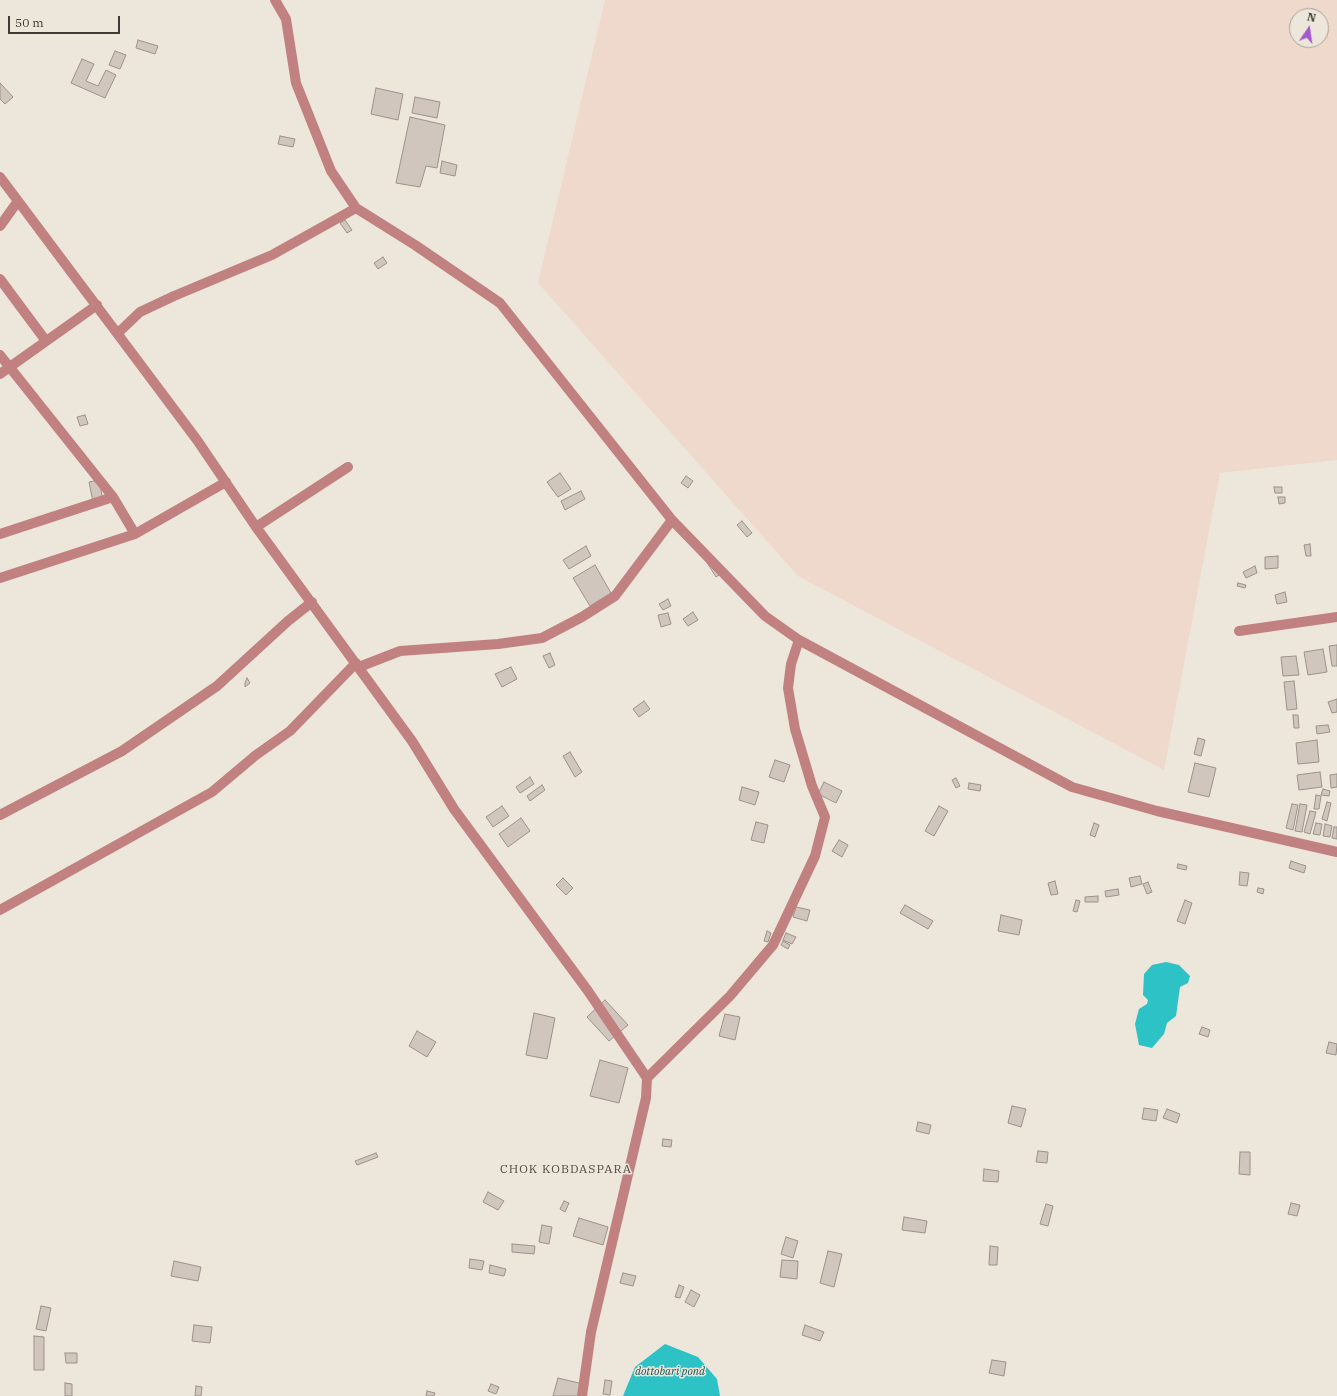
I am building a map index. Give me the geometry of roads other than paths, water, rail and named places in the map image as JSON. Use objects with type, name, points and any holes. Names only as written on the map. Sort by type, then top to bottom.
[{"type":"street","points":[[275,0],[286,19],[299,90],[331,171],[356,208],[415,245],[500,303],[672,520],[765,616],[799,640],[1072,787],[1157,811],[1337,852]]},
{"type":"street","points":[[0,177],[118,333],[226,482],[256,527],[358,665],[412,741],[454,809],[588,991],[647,1078],[646,1098],[591,1332],[582,1396]]},
{"type":"street","points":[[0,226],[18,201]]},
{"type":"street","points":[[118,333],[140,312],[174,296],[272,255],[356,208]]},
{"type":"street","points":[[0,279],[46,341]]},
{"type":"street","points":[[0,374],[97,305]]},
{"type":"street","points":[[0,355],[113,497],[136,534]]},
{"type":"street","points":[[256,527],[348,467]]},
{"type":"street","points":[[0,578],[136,534],[226,482]]},
{"type":"street","points":[[0,534],[113,497]]},
{"type":"street","points":[[0,910],[212,792],[256,755],[290,731],[358,665],[400,651],[498,644],[542,638],[582,617],[615,596],[672,520]]},
{"type":"street","points":[[0,815],[135,743],[217,686],[288,621],[312,602]]},
{"type":"street","points":[[1239,631],[1337,616]]},
{"type":"street","points":[[647,1078],[730,996],[773,945],[815,856],[825,817],[812,786],[795,729],[788,688],[791,664],[799,640]]},
{"type":"water","points":[[1166,962],[1179,965],[1190,976],[1188,983],[1180,987],[1176,1016],[1167,1023],[1164,1034],[1152,1048],[1139,1045],[1135,1024],[1139,1009],[1147,1004],[1148,1000],[1143,995],[1144,974],[1152,965]]},
{"type":"water","name":"dottobari pond","points":[[665,1344],[698,1357],[717,1379],[720,1396],[623,1396],[635,1367]]},
{"type":"district","name":"CHOK KOBDASPARA","points":[[566,1170]]}]
